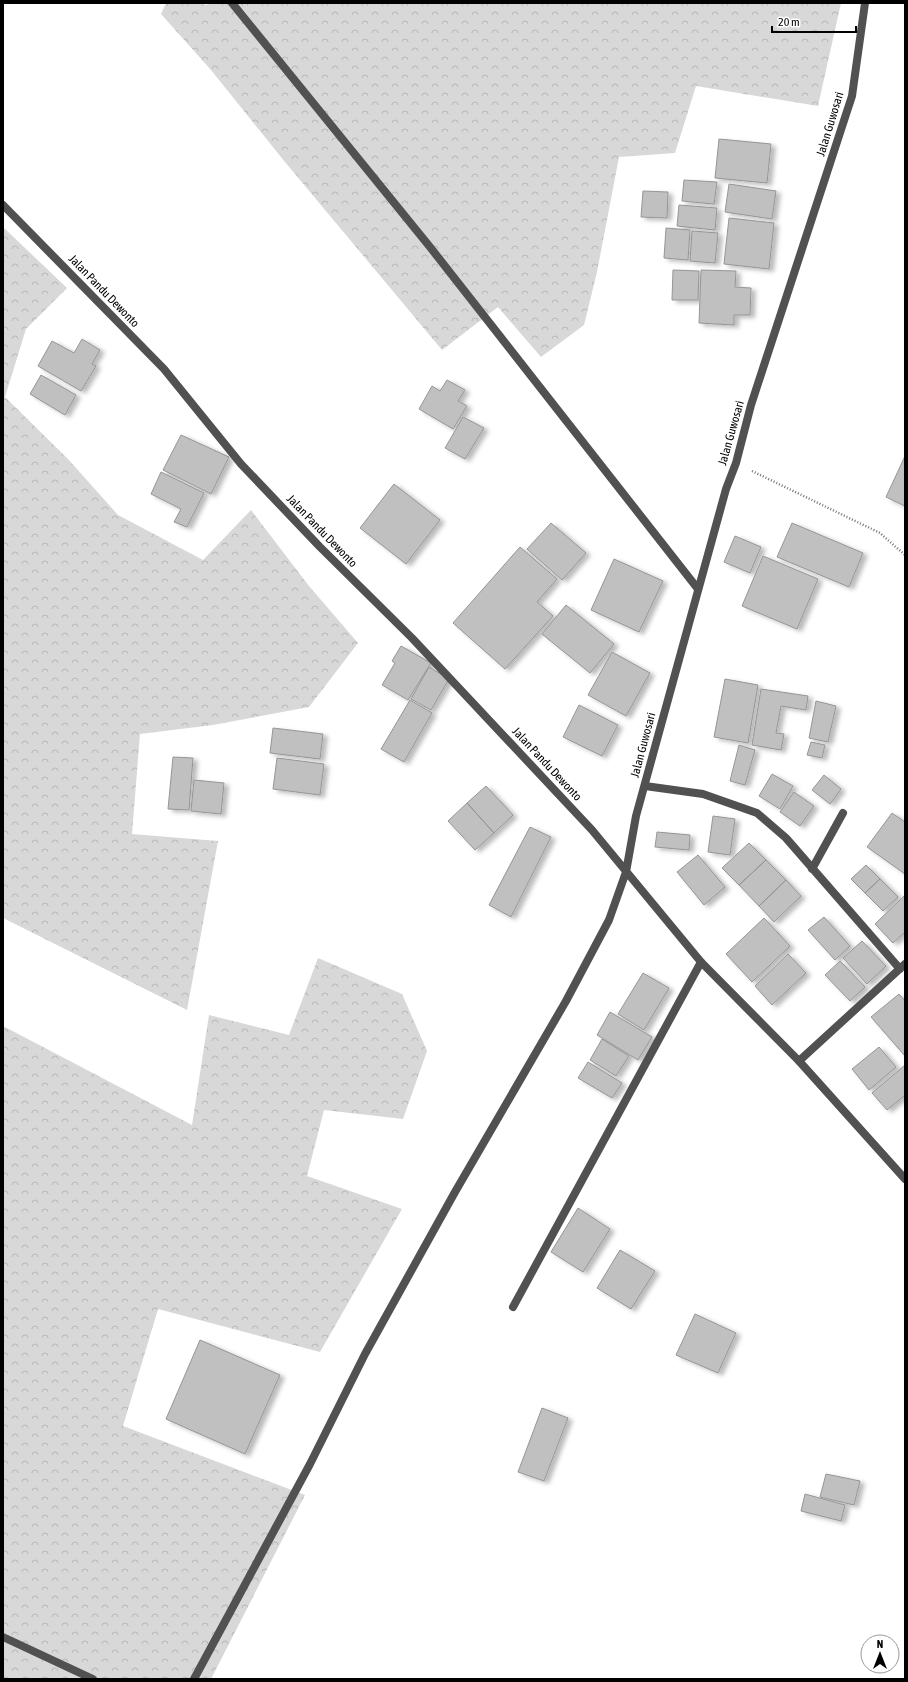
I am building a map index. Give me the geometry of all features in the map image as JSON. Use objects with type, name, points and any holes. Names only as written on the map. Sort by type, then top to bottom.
[{"type":"street","points":[[232,3],[430,247],[698,589]]},
{"type":"street","name":"Jalan Guwosari","points":[[194,1679],[310,1464],[369,1347],[610,920],[626,872],[636,816],[726,489],[736,462],[751,405],[852,96],[865,3]]},
{"type":"street","name":"Jalan Pandu Dewonto","points":[[3,205],[164,369],[241,464],[320,547],[412,638],[533,766],[592,830],[701,962],[799,1061],[905,1179]]},
{"type":"street","points":[[645,786],[703,794],[757,813],[786,838],[812,869],[902,966],[799,1061]]},
{"type":"street","points":[[812,869],[844,813]]},
{"type":"street","points":[[513,1307],[701,962]]},
{"type":"street","points":[[3,1637],[93,1679]]},
{"type":"path","points":[[736,462],[880,533],[905,555]]},
{"type":"green space","points":[[166,3],[201,3],[207,5],[211,3],[841,3],[818,106],[696,86],[675,153],[619,157],[597,272],[584,325],[541,357],[498,307],[442,350],[285,162],[211,70],[161,14]]},
{"type":"green space","points":[[3,227],[67,288],[26,329],[5,397],[68,459],[118,515],[203,560],[251,510],[309,586],[358,643],[309,707],[213,725],[140,734],[132,834],[218,841],[187,1010],[3,918]]},
{"type":"green space","points":[[318,958],[402,994],[427,1051],[403,1119],[324,1110],[307,1176],[402,1209],[320,1352],[158,1309],[123,1426],[305,1495],[211,1679],[3,1679],[3,1026],[192,1125],[209,1015],[289,1035]]},
{"type":"building","points":[[719,139],[771,144],[767,183],[715,178]]},
{"type":"building","points":[[684,180],[717,182],[714,204],[682,201]]},
{"type":"building","points":[[729,184],[776,191],[772,219],[725,212]]},
{"type":"building","points":[[643,191],[668,192],[667,218],[641,217]]},
{"type":"building","points":[[679,205],[717,208],[715,230],[677,226]]},
{"type":"building","points":[[729,218],[774,223],[769,269],[724,264]]},
{"type":"building","points":[[666,228],[690,230],[688,260],[664,258]]},
{"type":"building","points":[[692,231],[718,233],[715,263],[690,261]]},
{"type":"building","points":[[673,270],[699,271],[698,300],[672,300]]},
{"type":"building","points":[[701,270],[736,271],[735,287],[751,288],[750,315],[734,315],[734,325],[699,323]]},
{"type":"building","points":[[82,339],[100,350],[92,364],[96,366],[81,391],[38,366],[52,341],[74,353]]},
{"type":"building","points":[[41,375],[76,395],[65,415],[30,394]]},
{"type":"building","points":[[447,380],[465,390],[458,401],[467,406],[453,429],[419,409],[432,386],[440,391]]},
{"type":"building","points":[[463,417],[484,428],[465,459],[445,448]]},
{"type":"building","points":[[181,435],[229,457],[211,494],[163,470]]},
{"type":"building","points":[[905,456],[905,506],[886,497]]},
{"type":"building","points":[[161,472],[204,493],[187,527],[174,522],[181,509],[151,494]]},
{"type":"building","points":[[394,484],[440,520],[406,564],[360,528]]},
{"type":"building","points":[[551,523],[586,553],[562,580],[527,549]]},
{"type":"building","points":[[792,523],[863,553],[849,587],[777,557]]},
{"type":"building","points":[[735,536],[761,547],[750,573],[724,562]]},
{"type":"building","points":[[520,547],[557,579],[537,602],[553,616],[505,669],[453,623]]},
{"type":"building","points":[[763,556],[818,579],[797,629],[742,606]]},
{"type":"building","points":[[614,559],[663,581],[639,632],[591,610]]},
{"type":"building","points":[[566,605],[614,644],[590,673],[542,634]]},
{"type":"building","points":[[401,646],[431,663],[408,700],[382,685],[395,663],[392,661]]},
{"type":"building","points":[[612,652],[650,673],[626,716],[588,695]]},
{"type":"building","points":[[429,667],[449,679],[431,710],[411,699]]},
{"type":"building","points":[[725,679],[758,685],[748,743],[714,737]]},
{"type":"building","points":[[761,689],[808,696],[806,710],[781,706],[776,733],[784,734],[781,750],[752,745]]},
{"type":"building","points":[[410,700],[432,713],[404,762],[381,749]]},
{"type":"building","points":[[816,701],[836,706],[828,742],[809,738]]},
{"type":"building","points":[[579,705],[618,725],[602,756],[563,737]]},
{"type":"building","points":[[273,728],[323,734],[320,759],[270,753]]},
{"type":"building","points":[[811,742],[825,745],[822,758],[807,755]]},
{"type":"building","points":[[739,745],[755,750],[745,785],[730,781]]},
{"type":"building","points":[[173,757],[193,758],[189,810],[168,809]]},
{"type":"building","points":[[277,758],[324,764],[320,795],[273,789]]},
{"type":"building","points":[[772,774],[793,786],[780,809],[759,796]]},
{"type":"building","points":[[824,775],[841,789],[830,804],[812,790]]},
{"type":"building","points":[[194,780],[224,783],[221,814],[191,811]]},
{"type":"building","points":[[486,786],[513,815],[494,833],[467,803]]},
{"type":"building","points":[[794,792],[814,806],[800,826],[780,812]]},
{"type":"building","points":[[467,803],[494,833],[475,850],[448,821]]},
{"type":"building","points":[[892,813],[905,822],[905,874],[867,847]]},
{"type":"building","points":[[713,816],[735,819],[730,855],[708,852]]},
{"type":"building","points":[[530,827],[551,837],[511,917],[489,905]]},
{"type":"building","points":[[657,832],[690,835],[689,850],[655,847]]},
{"type":"building","points":[[749,843],[766,860],[739,885],[722,868]]},
{"type":"building","points":[[698,855],[725,887],[704,905],[677,872]]},
{"type":"building","points":[[766,860],[786,880],[759,906],[739,885]]},
{"type":"building","points":[[866,865],[880,879],[865,893],[851,879]]},
{"type":"building","points":[[880,879],[898,897],[883,911],[865,893]]},
{"type":"building","points":[[786,880],[801,896],[774,922],[759,906]]},
{"type":"building","points":[[905,895],[905,932],[893,943],[875,924]]},
{"type":"building","points":[[824,917],[850,946],[835,960],[808,930]]},
{"type":"building","points":[[764,918],[790,946],[752,982],[726,954]]},
{"type":"building","points":[[862,941],[886,966],[867,984],[843,958]]},
{"type":"building","points":[[788,954],[806,973],[772,1005],[755,986]]},
{"type":"building","points":[[840,961],[865,987],[850,1001],[825,975]]},
{"type":"building","points":[[643,973],[669,988],[644,1030],[618,1014]]},
{"type":"building","points":[[899,994],[905,1001],[905,1056],[871,1017]]},
{"type":"building","points":[[610,1012],[652,1037],[638,1060],[597,1035]]},
{"type":"building","points":[[602,1039],[629,1056],[616,1076],[590,1060]]},
{"type":"building","points":[[879,1047],[896,1067],[869,1090],[852,1069]]},
{"type":"building","points":[[588,1062],[622,1083],[612,1098],[578,1078]]},
{"type":"building","points":[[905,1065],[905,1095],[887,1110],[872,1093]]},
{"type":"building","points":[[578,1208],[610,1229],[583,1272],[551,1252]]},
{"type":"building","points":[[620,1250],[655,1271],[631,1309],[597,1288]]},
{"type":"building","points":[[695,1314],[736,1333],[718,1373],[676,1355]]},
{"type":"building","points":[[200,1340],[280,1375],[245,1454],[166,1419]]},
{"type":"building","points":[[542,1408],[568,1418],[544,1481],[518,1472]]},
{"type":"building","points":[[826,1474],[860,1481],[854,1505],[820,1497]]},
{"type":"building","points":[[805,1494],[845,1505],[841,1521],[801,1511]]}]
